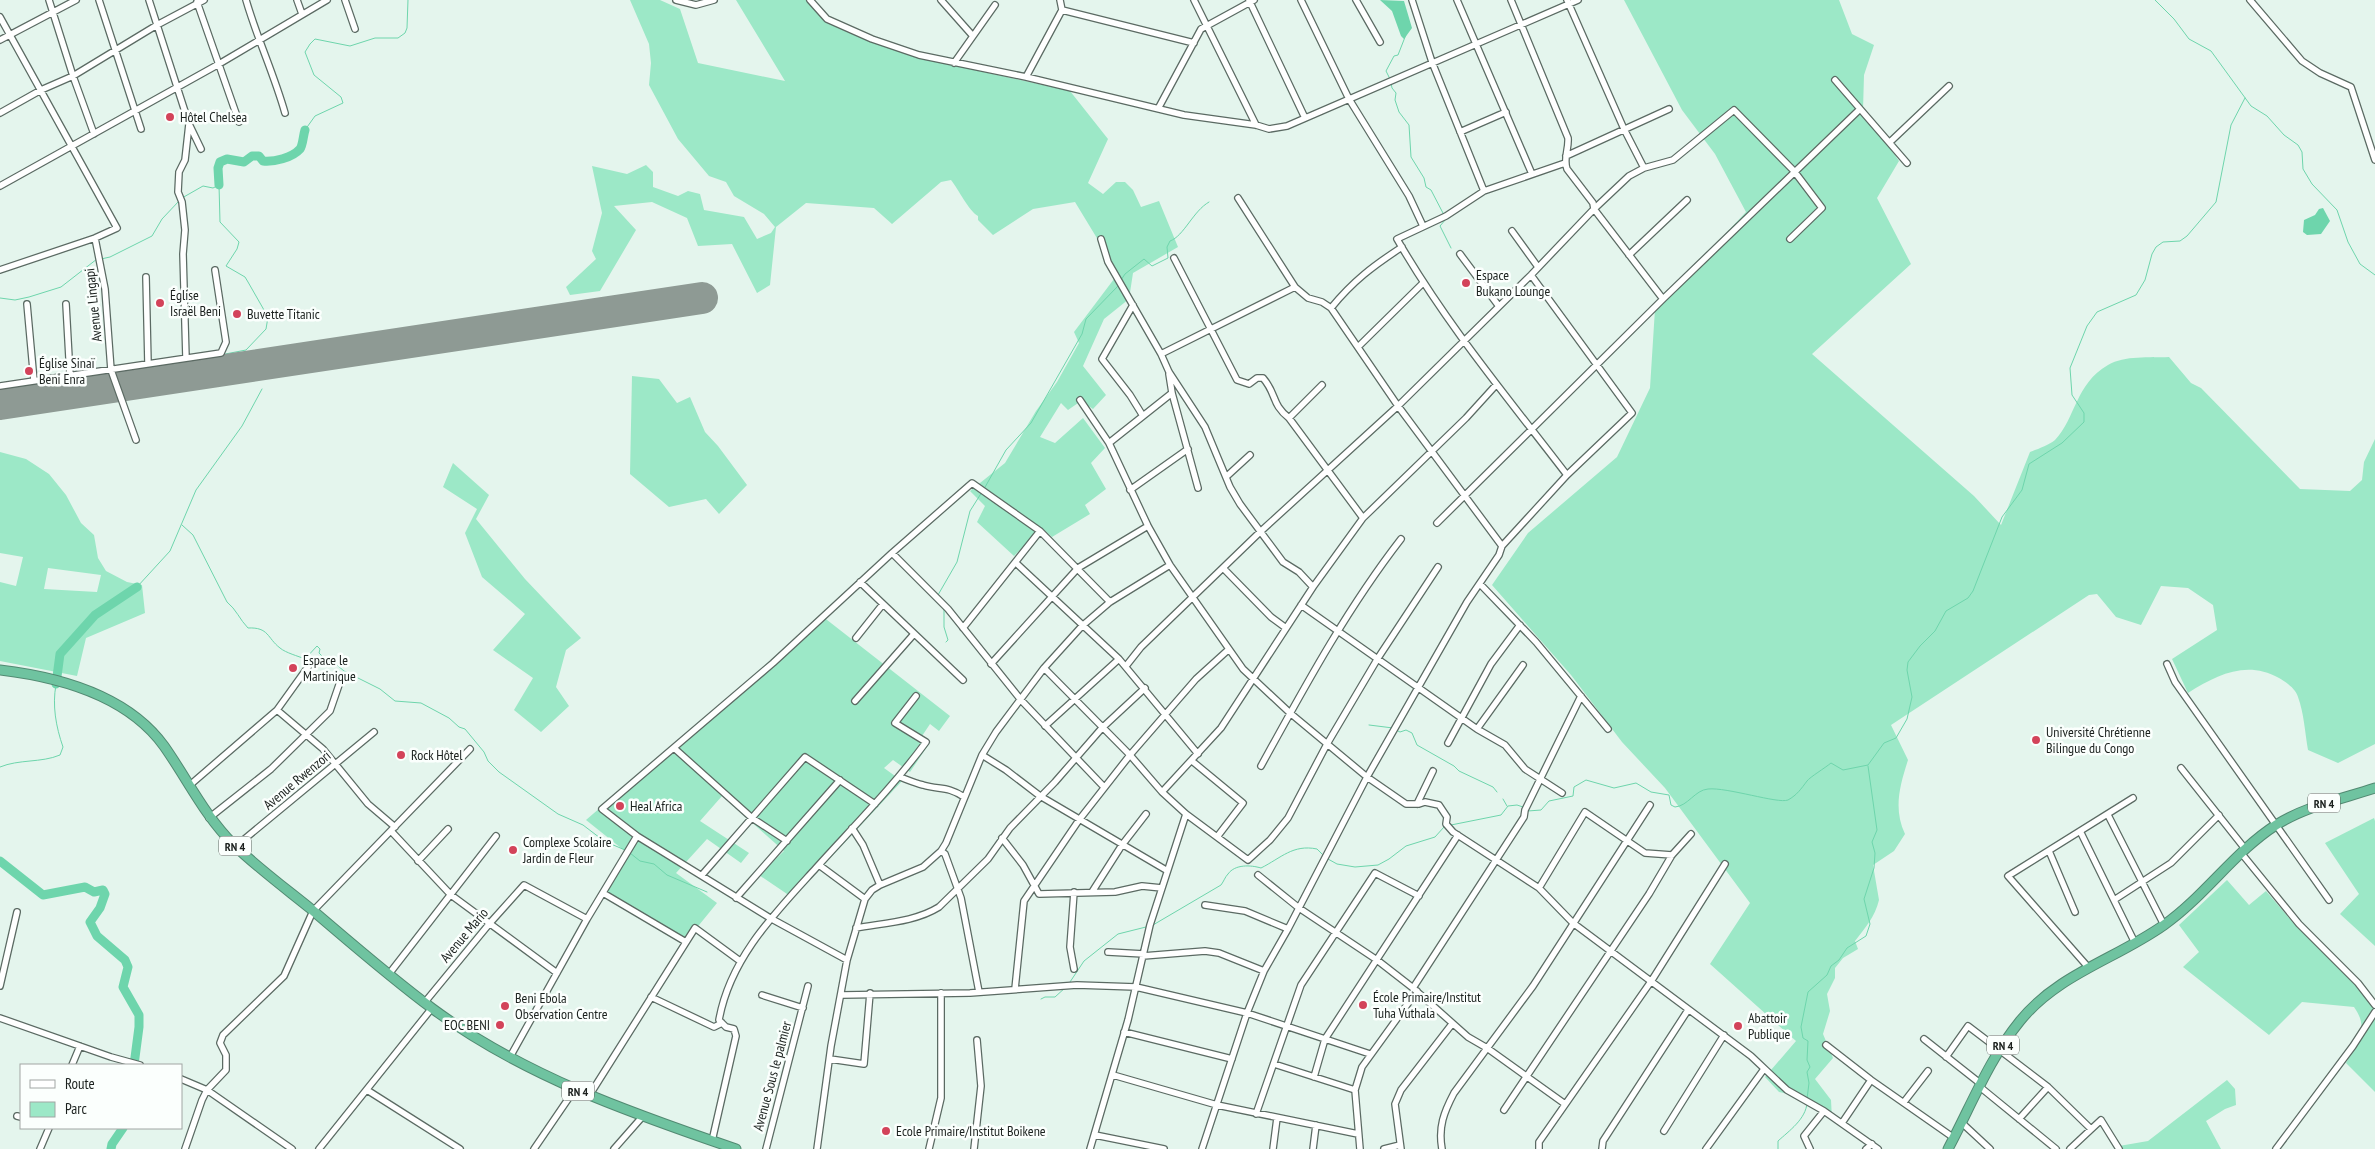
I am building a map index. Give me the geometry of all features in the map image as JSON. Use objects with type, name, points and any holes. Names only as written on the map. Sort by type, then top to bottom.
[{"type":"highway","name":"RN 4","points":[[0,670],[58,682],[105,697],[137,719],[162,743],[209,818],[236,846],[428,1005],[510,1057],[589,1096],[736,1149]]},
{"type":"highway","name":"RN 4","points":[[1948,1149],[1999,1050],[2020,1020],[2040,1000],[2061,983],[2164,925],[2197,898],[2244,852],[2276,825],[2298,813],[2375,788]]},
{"type":"street","points":[[49,0],[72,76],[94,134]]},
{"type":"street","points":[[0,40],[76,0]]},
{"type":"street","points":[[99,0],[141,129]]},
{"type":"street","points":[[149,0],[189,124],[201,149]]},
{"type":"street","points":[[0,112],[72,76],[157,25],[197,2],[204,0]]},
{"type":"street","points":[[246,0],[258,40],[277,84],[285,113]]},
{"type":"street","points":[[297,0],[302,14]]},
{"type":"street","points":[[0,186],[176,86],[219,64],[327,0]]},
{"type":"street","points":[[345,0],[355,30]]},
{"type":"street","points":[[676,0],[696,5],[714,0]]},
{"type":"street","points":[[810,0],[827,19],[864,36],[919,55],[1026,77],[1184,115],[1268,128],[1287,126],[1432,62],[1522,25],[1568,2],[1578,0]]},
{"type":"street","points":[[941,0],[972,35]]},
{"type":"street","points":[[1026,77],[1062,10],[1060,0]]},
{"type":"street","points":[[1194,0],[1256,125]]},
{"type":"street","points":[[1301,0],[1349,99],[1409,196],[1423,226]]},
{"type":"street","points":[[1356,0],[1380,42]]},
{"type":"street","points":[[1412,0],[1432,62],[1484,191]]},
{"type":"street","points":[[1458,0],[1532,174]]},
{"type":"street","points":[[1511,0],[1568,138],[1569,147],[1564,163]]},
{"type":"street","points":[[2250,0],[2302,61],[2320,73],[2351,87],[2375,160]]},
{"type":"street","points":[[1159,108],[1201,29],[1251,1],[1305,118]]},
{"type":"street","points":[[197,2],[239,122]]},
{"type":"street","points":[[1568,2],[1624,129],[1644,168]]},
{"type":"street","points":[[954,63],[995,5]]},
{"type":"street","points":[[1062,10],[1194,43]]},
{"type":"street","points":[[0,16],[117,228],[95,238],[0,270]]},
{"type":"street","points":[[1835,80],[1859,110],[1907,163]]},
{"type":"street","points":[[1890,142],[1949,86]]},
{"type":"street","points":[[1566,156],[1669,109]]},
{"type":"street","points":[[1126,666],[1141,647],[1194,598],[1260,532],[1398,406],[1629,176],[1644,168],[1673,160],[1734,110],[1794,171],[1822,208],[1790,239]]},
{"type":"street","points":[[1437,523],[1663,299],[1859,110]]},
{"type":"street","points":[[1460,132],[1506,112]]},
{"type":"street","points":[[186,358],[183,254],[186,238],[182,202],[178,192],[179,172],[185,160],[189,124]]},
{"type":"street","points":[[1564,163],[1484,191],[1445,216],[1397,240],[1423,283],[1463,340],[1567,475]]},
{"type":"street","points":[[1564,163],[1593,203],[1594,209],[1663,299]]},
{"type":"street","points":[[1238,198],[1295,287],[1308,298],[1322,302],[1331,308],[1359,346],[1398,406],[1502,546]]},
{"type":"street","points":[[1629,255],[1687,200]]},
{"type":"street","points":[[1512,230],[1538,267]]},
{"type":"street","name":"Avenue Lingapi","points":[[95,238],[106,289],[111,370],[136,440]]},
{"type":"street","points":[[1101,240],[1108,262],[1162,354],[1169,372],[1205,427],[1226,477],[1240,504],[1282,562],[1299,572],[1313,587]]},
{"type":"street","points":[[1331,308],[1350,285],[1370,267],[1402,247]]},
{"type":"street","points":[[1460,254],[1498,305]]},
{"type":"street","points":[[1174,258],[1237,380],[1249,384],[1257,378],[1263,378],[1272,388],[1277,409],[1289,418],[1363,518]]},
{"type":"street","points":[[0,386],[217,355],[224,351],[225,346],[214,270]]},
{"type":"street","points":[[1202,1149],[1247,1012],[1264,971],[1288,929],[1367,777],[1467,602],[1499,555],[1502,546],[1567,475],[1632,413],[1531,275]]},
{"type":"street","points":[[146,277],[148,364]]},
{"type":"street","points":[[1359,346],[1423,283]]},
{"type":"street","points":[[1162,354],[1295,287]]},
{"type":"street","points":[[28,304],[34,381]]},
{"type":"street","points":[[66,304],[70,376]]},
{"type":"street","points":[[1133,305],[1102,359],[1130,395],[1142,416]]},
{"type":"street","points":[[1169,372],[1172,393],[1198,488]]},
{"type":"street","points":[[1289,418],[1322,385]]},
{"type":"street","points":[[1162,792],[1221,728],[1313,587],[1363,518],[1496,385]]},
{"type":"street","points":[[1109,443],[1172,393]]},
{"type":"street","points":[[1080,400],[1109,443],[1130,490],[1170,565],[1228,650],[1254,679],[1290,713],[1367,777],[1406,804],[1425,802],[1439,805],[1447,817],[1447,825],[1458,836],[1539,888],[1573,923],[1652,980],[1688,1010],[1751,1056],[1787,1090],[1824,1111],[1878,1149]]},
{"type":"street","points":[[1130,490],[1188,449]]},
{"type":"street","points":[[1226,477],[1250,455]]},
{"type":"street","points":[[847,960],[736,898],[637,836],[602,809],[773,663],[892,553],[972,483],[1040,531],[1110,602]]},
{"type":"street","points":[[991,664],[1050,596],[1078,568],[1148,526]]},
{"type":"street","points":[[963,628],[1040,531]]},
{"type":"street","points":[[1261,766],[1338,630],[1374,574],[1401,539]]},
{"type":"street","points":[[892,553],[948,609],[1022,700],[1104,787]]},
{"type":"street","points":[[1016,563],[1126,666],[1198,754]]},
{"type":"street","points":[[817,1149],[847,960],[865,899],[880,884],[923,866],[941,851],[982,755],[996,732],[1022,700],[1044,668],[1082,626],[1110,602],[1170,565]]},
{"type":"street","points":[[1044,668],[1130,755],[1162,792],[1186,814],[1248,860],[1270,840],[1288,818],[1327,744],[1378,658],[1438,567]]},
{"type":"street","points":[[1224,569],[1271,617],[1286,628]]},
{"type":"street","points":[[860,582],[962,680]]},
{"type":"street","points":[[1480,584],[1520,625],[1608,730]]},
{"type":"street","points":[[856,638],[883,604]]},
{"type":"street","points":[[1301,605],[1477,729],[1505,745],[1525,769],[1562,793]]},
{"type":"street","points":[[1448,743],[1491,664],[1520,625]]},
{"type":"street","points":[[855,701],[914,634]]},
{"type":"street","points":[[1015,989],[1024,900],[1079,820],[1130,755],[1196,679],[1228,650]]},
{"type":"street","points":[[1045,726],[1119,659]]},
{"type":"street","points":[[190,786],[277,710],[310,664]]},
{"type":"street","points":[[2167,664],[2175,682],[2329,900]]},
{"type":"street","points":[[1477,729],[1523,665]]},
{"type":"street","points":[[209,818],[271,769],[330,711],[341,679]]},
{"type":"street","points":[[856,928],[906,920],[931,912],[952,895],[988,859],[1002,838],[1102,728],[1145,688]]},
{"type":"street","points":[[712,1141],[736,1036],[734,1029],[720,1020],[730,979],[740,961],[770,918],[900,777],[926,742],[895,723],[916,696]]},
{"type":"street","points":[[1360,1149],[1354,1090],[1362,1067],[1415,989],[1524,817],[1526,809],[1581,696]]},
{"type":"street","points":[[277,710],[307,734],[368,804],[393,829],[418,861],[451,895],[557,972]]},
{"type":"street","name":"Avenue Rwenzori","points":[[236,846],[374,732]]},
{"type":"street","points":[[674,748],[752,818],[787,840]]},
{"type":"street","points":[[184,1149],[207,1090],[226,1070],[226,1054],[220,1043],[222,1036],[284,976],[313,911],[470,749]]},
{"type":"street","points":[[982,755],[1006,770],[1040,796],[1166,870]]},
{"type":"street","points":[[702,875],[805,757],[875,804]]},
{"type":"street","points":[[1192,761],[1243,803],[1217,837]]},
{"type":"street","points":[[2181,768],[2219,815],[2244,852],[2299,924],[2358,983],[2375,1005]]},
{"type":"street","points":[[1417,804],[1432,771]]},
{"type":"street","points":[[900,777],[925,786],[941,786],[956,791],[964,797]]},
{"type":"street","points":[[736,898],[840,780]]},
{"type":"street","points":[[2088,967],[2008,876],[2133,798]]},
{"type":"street","points":[[1442,1149],[1440,1130],[1445,1110],[1454,1093],[1533,986],[1650,805]]},
{"type":"street","points":[[1539,888],[1586,812],[1645,853],[1672,855]]},
{"type":"street","points":[[1092,892],[1122,845],[1146,814]]},
{"type":"street","points":[[1090,1149],[1113,1076],[1150,925],[1166,870],[1186,814]]},
{"type":"street","points":[[2108,815],[2164,925]]},
{"type":"street","points":[[2114,900],[2143,883],[2171,863],[2219,815]]},
{"type":"street","points":[[852,828],[863,845],[880,884]]},
{"type":"street","points":[[418,861],[448,829]]},
{"type":"street","points":[[2080,832],[2135,943]]},
{"type":"street","points":[[1504,1110],[1650,894],[1672,855],[1691,834]]},
{"type":"street","points":[[389,974],[496,836]]},
{"type":"street","points":[[510,1057],[587,919],[637,836]]},
{"type":"street","points":[[1314,1078],[1325,1039],[1458,836]]},
{"type":"street","points":[[1002,838],[1023,865],[1039,894],[1116,892],[1142,886],[1162,888]]},
{"type":"street","points":[[941,851],[945,854],[958,887],[979,992]]},
{"type":"street","points":[[2049,851],[2076,912]]},
{"type":"street","points":[[1539,1149],[1539,1142],[1652,980],[1724,864]]},
{"type":"street","points":[[819,865],[865,899]]},
{"type":"street","points":[[1256,1114],[1301,985],[1375,873],[1419,896]]},
{"type":"street","points":[[1258,875],[1299,908],[1377,960],[1415,989],[1452,1024],[1565,1104]]},
{"type":"street","name":"Avenue Mario","points":[[319,1149],[368,1090],[428,1005],[490,923],[524,885],[587,919]]},
{"type":"street","points":[[1074,892],[1070,947],[1074,969]]},
{"type":"street","points":[[603,893],[686,942]]},
{"type":"street","points":[[1205,905],[1245,911],[1288,929]]},
{"type":"street","points":[[0,986],[17,912]]},
{"type":"street","points":[[589,1096],[695,928],[740,961]]},
{"type":"street","points":[[1108,952],[1143,955],[1205,951],[1220,953],[1264,971]]},
{"type":"street","points":[[842,995],[979,992],[1076,985],[1136,987],[1247,1012],[1370,1054]]},
{"type":"street","name":"Avenue Sous le palmier","points":[[766,1149],[808,986]]},
{"type":"street","points":[[830,1059],[864,1064],[870,993]]},
{"type":"street","points":[[929,1149],[941,1098],[942,993]]},
{"type":"street","name":"Avenue Sous le palmier","points":[[762,995],[803,1008]]},
{"type":"street","points":[[652,997],[714,1027],[722,1023]]},
{"type":"street","points":[[1602,1149],[1603,1141],[1688,1010]]},
{"type":"street","points":[[2276,1149],[2353,1046],[2375,1012]]},
{"type":"street","points":[[0,1018],[136,1064]]},
{"type":"street","points":[[1384,1149],[1401,1147],[1395,1104],[1401,1090],[1452,1024]]},
{"type":"street","points":[[1946,1057],[1968,1026],[2048,1087],[2091,1129]]},
{"type":"street","points":[[1124,1032],[1232,1059]]},
{"type":"street","points":[[1664,1131],[1724,1035]]},
{"type":"street","points":[[1924,1039],[2056,1149]]},
{"type":"street","points":[[974,1149],[981,1086],[977,1040]]},
{"type":"street","points":[[1826,1045],[1871,1080],[1954,1138]]},
{"type":"street","points":[[72,1064],[80,1046]]},
{"type":"street","points":[[1274,1064],[1354,1090]]},
{"type":"street","points":[[1706,1149],[1764,1069]]},
{"type":"street","points":[[1904,1102],[1928,1071]]},
{"type":"street","points":[[1113,1076],[1217,1105],[1358,1134]]},
{"type":"street","points":[[182,1079],[207,1090],[292,1149]]},
{"type":"street","points":[[1842,1123],[1871,1080]]},
{"type":"street","points":[[2019,1119],[2048,1087]]},
{"type":"street","points":[[534,1149],[575,1089]]},
{"type":"street","points":[[368,1090],[460,1149]]},
{"type":"street","points":[[1810,1149],[1804,1136],[1824,1111]]},
{"type":"street","points":[[614,1149],[643,1116]]},
{"type":"street","points":[[1273,1149],[1277,1118]]},
{"type":"street","points":[[2070,1149],[2101,1120],[2120,1149]]},
{"type":"street","points":[[1962,1123],[1990,1149]]},
{"type":"street","points":[[1312,1149],[1316,1125]]},
{"type":"street","points":[[40,1149],[49,1129]]},
{"type":"street","points":[[1094,1135],[1164,1149]]},
{"type":"street","points":[[1866,1149],[1872,1144]]},
{"type":"green space","points":[[630,0],[660,0],[680,9],[698,63],[785,81],[736,0],[806,0],[827,22],[920,58],[1070,91],[1108,139],[1088,183],[1103,194],[1116,182],[1125,182],[1133,190],[1141,207],[1159,201],[1178,247],[1133,273],[1129,299],[1104,319],[1083,366],[1106,395],[1093,409],[1081,401],[1068,410],[1061,403],[1040,437],[1055,443],[1083,418],[1105,448],[1091,463],[1106,489],[1085,505],[1090,514],[1052,537],[1042,528],[1014,556],[977,522],[985,506],[970,491],[1005,463],[1036,411],[1057,382],[1079,343],[1074,332],[1114,279],[1109,258],[1075,202],[1033,209],[993,235],[978,220],[978,216],[967,205],[951,180],[941,182],[892,224],[874,208],[806,203],[776,227],[770,285],[757,293],[732,244],[698,246],[687,218],[652,202],[614,206],[636,230],[600,291],[570,295],[566,287],[596,259],[592,251],[602,213],[592,166],[627,174],[646,165],[653,172],[653,187],[678,196],[688,191],[700,194],[704,210],[744,217],[757,239],[771,233],[775,227],[764,214],[734,196],[726,182],[709,176],[678,139],[649,85],[651,63],[649,44]]},
{"type":"green space","points":[[1624,0],[1839,0],[1852,34],[1874,45],[1864,75],[1863,110],[1899,161],[1877,198],[1911,264],[1812,354],[1974,496],[2001,525],[2030,452],[2055,440],[2068,422],[2082,391],[2089,382],[2108,365],[2122,360],[2169,357],[2191,383],[2201,388],[2300,489],[2350,491],[2362,480],[2364,462],[2375,439],[2375,744],[2338,763],[2308,750],[2303,716],[2297,694],[2285,682],[2267,673],[2255,670],[2232,672],[2188,693],[2172,659],[2217,630],[2213,605],[2188,588],[2161,586],[2141,625],[2116,617],[2097,594],[2089,595],[1891,725],[1908,760],[1899,797],[1899,815],[1905,834],[1894,851],[1873,865],[1879,900],[1875,912],[1855,941],[1858,949],[1843,958],[1835,968],[1835,978],[1827,994],[1830,1011],[1823,1034],[1833,1058],[1815,1079],[1831,1100],[1832,1119],[1789,1094],[1779,1092],[1765,1077],[1796,1041],[1710,964],[1750,903],[1665,788],[1622,742],[1571,675],[1492,585],[1528,533],[1617,457],[1650,388],[1655,309],[1746,212],[1715,154],[1682,110]]},
{"type":"green space","points":[[632,376],[659,379],[677,403],[690,397],[705,432],[747,485],[719,514],[706,499],[669,507],[630,474]]},
{"type":"green space","points":[[0,452],[26,459],[49,474],[66,495],[81,523],[94,535],[98,558],[106,571],[127,582],[142,585],[145,613],[86,638],[77,676],[0,661],[0,582],[16,586],[23,557],[0,553]],"holes":[[[48,568],[101,575],[97,592],[44,589]]]},
{"type":"green space","points":[[453,463],[489,495],[476,519],[525,579],[581,638],[566,650],[556,687],[569,706],[541,732],[514,710],[533,678],[493,650],[525,614],[482,577],[465,533],[477,509],[443,487]]},
{"type":"green space","points":[[822,616],[950,716],[939,731],[930,724],[922,736],[929,744],[910,772],[893,760],[884,768],[902,781],[793,898],[759,875],[784,851],[722,796],[700,821],[749,853],[741,863],[707,839],[676,873],[717,903],[686,941],[604,891],[626,852],[586,820]]},
{"type":"green space","points":[[2374,818],[2375,946],[2340,914],[2359,894],[2325,843]]},
{"type":"green space","points":[[2227,880],[2249,905],[2266,891],[2295,925],[2333,959],[2375,1005],[2375,1092],[2346,1063],[2358,1042],[2361,1029],[2359,1015],[2354,1007],[2302,1002],[2269,1035],[2183,967],[2199,952],[2179,925]]},
{"type":"green space","points":[[2227,1080],[2235,1089],[2236,1105],[2225,1109],[2206,1121],[2221,1149],[2120,1149],[2119,1146],[2148,1141]]},
{"type":"shaded area","points":[[1380,0],[1404,1],[1412,28],[1404,39],[1401,36],[1392,11]]},
{"type":"shaded area","points":[[2323,208],[2330,221],[2321,234],[2307,235],[2303,232],[2304,220],[2315,215],[2319,209]]},
{"type":"waterway","points":[[305,130],[315,116],[343,103],[341,97],[314,75],[305,52],[310,44],[315,39],[350,46],[375,38],[398,38],[405,33],[407,28],[408,0]]},
{"type":"waterway","points":[[2155,0],[2174,19],[2189,39],[2211,51],[2251,106],[2267,116],[2284,135],[2298,145],[2302,152],[2303,169],[2312,184],[2337,210],[2348,242],[2360,264],[2375,275]]},
{"type":"waterway","points":[[1390,79],[1386,71],[1394,56],[1398,55],[1407,32]]},
{"type":"waterway","points":[[1391,83],[1396,93],[1395,100],[1399,112],[1409,125],[1411,157],[1424,178],[1426,187],[1431,190],[1444,215]]},
{"type":"waterway","points":[[1528,811],[1541,810],[1549,801],[1573,796],[1574,787],[1586,780],[1614,788],[1636,783],[1651,792],[1669,795],[1671,805],[1675,807],[1684,804],[1699,792],[1708,789],[1727,790],[1774,800],[1788,800],[1809,779],[1831,763],[1843,770],[1868,765],[1884,743],[1896,738],[1907,719],[1912,697],[1907,670],[1908,662],[1935,631],[1946,611],[1968,598],[1973,591],[2002,517],[2022,490],[2029,464],[2062,443],[2084,422],[2084,413],[2072,395],[2070,368],[2087,326],[2097,312],[2136,295],[2145,280],[2152,254],[2156,247],[2163,242],[2180,241],[2187,236],[2216,202],[2231,125],[2245,98]]},
{"type":"waterway","points":[[219,185],[218,168],[220,162],[227,159],[244,162],[252,156],[259,156],[263,161],[288,157],[300,149],[305,130]]},
{"type":"waterway","points":[[182,198],[203,186],[213,188],[219,185],[220,222],[239,242],[237,249],[226,266],[245,277],[268,317],[266,329],[246,350],[189,361]]},
{"type":"waterway","points":[[101,259],[110,257],[152,236],[162,219],[179,201]]},
{"type":"waterway","points":[[1121,280],[1125,274],[1144,259],[1152,266],[1168,258],[1167,247],[1170,241],[1180,234],[1198,211],[1209,202]]},
{"type":"waterway","points":[[1446,219],[1440,226],[1451,248]]},
{"type":"waterway","points":[[0,298],[15,300],[61,287],[97,259]]},
{"type":"waterway","points":[[984,489],[1006,450],[1031,423],[1082,334],[1086,319],[1118,286]]},
{"type":"waterway","points":[[137,587],[170,551],[196,490],[242,426],[262,389]]},
{"type":"waterway","points":[[938,595],[957,562],[970,511],[982,492]]},
{"type":"waterway","points":[[182,525],[193,535],[227,602],[248,628],[264,631],[283,650],[305,659],[317,646],[320,649],[319,653],[324,658],[331,660],[344,671],[380,689],[395,701],[421,703],[449,718],[459,727],[465,729],[484,752],[488,761],[499,772],[558,814],[583,825],[604,841],[625,850]]},
{"type":"waterway","points":[[56,684],[60,654],[95,615],[137,587]]},
{"type":"waterway","points":[[944,609],[944,627],[948,640],[946,642]]},
{"type":"waterway","points":[[0,767],[60,755],[63,747],[55,716],[54,700],[56,685]]},
{"type":"waterway","points":[[1369,725],[1393,728]]},
{"type":"waterway","points":[[1396,730],[1400,732],[1406,730],[1412,733],[1417,745],[1454,766],[1459,771],[1493,787],[1497,792]]},
{"type":"waterway","points":[[1807,1099],[1809,1083],[1807,1072],[1810,1067],[1807,1060],[1808,1041],[1803,1038],[1801,1027],[1808,992],[1827,975],[1831,966],[1839,960],[1847,948],[1866,936],[1870,924],[1864,899],[1874,868],[1875,853],[1872,842],[1877,830],[1868,766]]},
{"type":"waterway","points":[[1503,799],[1507,806]]},
{"type":"waterway","points":[[1451,825],[1501,815],[1508,806],[1517,805],[1523,807]]},
{"type":"waterway","points":[[1328,859],[1337,864],[1355,867],[1378,865],[1406,846],[1435,837],[1444,827]]},
{"type":"waterway","points":[[1153,925],[1221,885],[1227,875],[1235,868],[1248,866],[1261,868],[1301,848],[1317,849],[1323,855]]},
{"type":"waterway","points":[[630,853],[640,861],[654,864],[667,875],[707,892]]},
{"type":"waterway","points":[[0,861],[43,895],[85,887],[94,892],[103,890],[105,894],[100,908],[90,922],[97,936],[125,960],[128,967],[123,987],[139,1015],[134,1064]]},
{"type":"waterway","points":[[1070,982],[1084,961],[1118,934],[1146,927]]},
{"type":"waterway","points":[[1041,999],[1055,997],[1066,987]]},
{"type":"waterway","points":[[1778,1149],[1778,1141],[1792,1129],[1804,1114],[1807,1103]]},
{"type":"waterway","points":[[111,1149],[112,1144],[122,1129]]},
{"type":"runway","points":[[0,404],[702,298]]},
{"type":"place","name":"Hôtel Chelsea","points":[[170,117]]},
{"type":"place","name":"Espace Bukano Lounge","points":[[1466,283]]},
{"type":"place","name":"Église Israël Beni","points":[[160,303]]},
{"type":"place","name":"Buvette Titanic","points":[[237,314]]},
{"type":"place","name":"Église Sinaï Beni Enra","points":[[29,371]]},
{"type":"place","name":"Espace le Martinique","points":[[293,668]]},
{"type":"place","name":"Université Chrétienne Bilingue du Congo","points":[[2036,740]]},
{"type":"place","name":"Rock Hôtel","points":[[401,755]]},
{"type":"place","name":"Heal Africa","points":[[620,806]]},
{"type":"place","name":"Complexe Scolaire Jardin de Fleur","points":[[513,850]]},
{"type":"place","name":"École Primaire/Institut Tuha Vuthala","points":[[1363,1005]]},
{"type":"place","name":"Beni Ebola Observation Centre","points":[[505,1006]]},
{"type":"place","name":"EOC BENI","points":[[500,1025]]},
{"type":"place","name":"Abattoir Publique","points":[[1738,1026]]},
{"type":"place","name":"Ecole Primaire/Institut Boikene","points":[[886,1131]]}]
